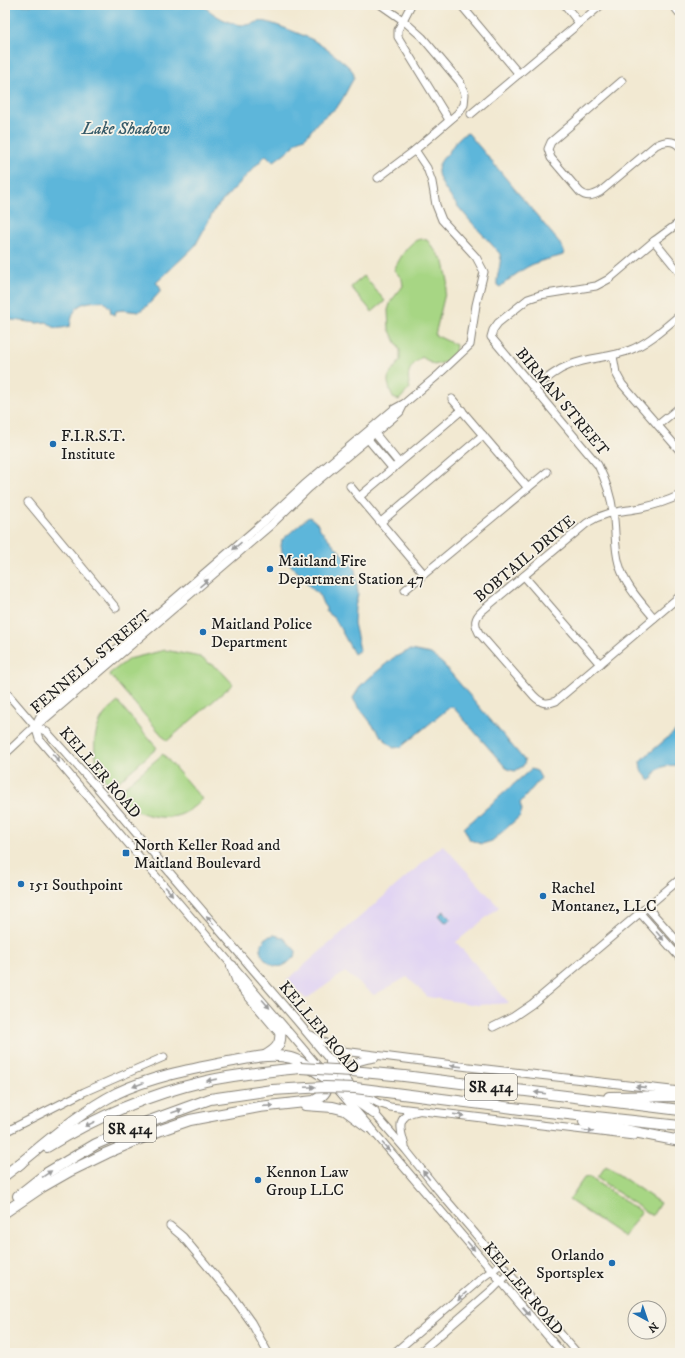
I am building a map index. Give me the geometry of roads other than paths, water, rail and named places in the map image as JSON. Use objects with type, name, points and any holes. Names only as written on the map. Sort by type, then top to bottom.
[{"type":"highway","points":[[232,966],[238,982],[280,1032],[281,1038],[277,1048],[265,1056]]},
{"type":"highway","points":[[17,1166],[64,1127],[91,1108],[118,1093],[167,1076],[198,1068],[265,1056],[291,1058],[300,1062],[334,1082],[374,1113]]},
{"type":"highway","points":[[5,1212],[42,1187],[70,1171],[107,1153],[161,1130],[190,1120],[258,1107],[314,1101],[321,1097],[334,1082],[331,1062]]},
{"type":"highway","name":"SR 414","points":[[5,1175],[65,1137],[118,1110],[163,1093],[207,1080],[300,1068],[404,1076],[680,1110]]},
{"type":"highway","name":"SR 414","points":[[5,1206],[47,1173],[104,1141],[147,1122],[210,1099],[272,1090],[325,1086],[355,1088],[521,1109],[680,1126]]},
{"type":"highway","points":[[579,1098],[680,1096]]},
{"type":"highway","points":[[293,1104],[333,1107],[345,1110],[368,1127]]},
{"type":"highway","points":[[521,1109],[680,1141]]},
{"type":"street","points":[[378,178],[415,150],[457,114],[464,105],[465,94],[460,82],[422,37],[404,21],[381,5]]},
{"type":"street","points":[[411,5],[398,30],[398,37],[450,120]]},
{"type":"street","points":[[461,5],[519,74]]},
{"type":"street","points":[[564,5],[579,23]]},
{"type":"street","points":[[471,114],[600,5]]},
{"type":"street","points":[[672,5],[680,14]]},
{"type":"street","points":[[622,81],[552,142],[548,149],[551,158],[580,192],[585,196],[592,197],[656,145],[664,141],[670,141],[678,144],[680,147]]},
{"type":"street","name":"FENNELL STREET","points":[[5,754],[35,726],[258,532],[304,485],[366,437],[394,409],[405,404],[470,345],[476,305],[484,272],[476,257],[442,220],[436,205],[432,182],[427,168],[415,150]]},
{"type":"street","points":[[680,222],[654,242],[680,273]]},
{"type":"street","name":"BIRMAN STREET","points":[[654,242],[609,279],[596,286],[540,295],[528,299],[498,323],[491,337],[598,465],[605,480],[613,512],[615,546],[619,564],[625,580],[633,593],[654,618]]},
{"type":"street","points":[[534,389],[553,373],[569,365],[613,356],[645,343],[661,332],[680,315]]},
{"type":"street","points":[[613,356],[616,373],[622,384],[680,451]]},
{"type":"street","points":[[452,399],[528,488]]},
{"type":"street","points":[[658,426],[680,407]]},
{"type":"street","points":[[359,497],[462,410]]},
{"type":"street","points":[[373,431],[400,463]]},
{"type":"street","points":[[381,522],[483,435]]},
{"type":"street","points":[[366,437],[393,469]]},
{"type":"street","points":[[382,456],[389,450]]},
{"type":"street","points":[[405,590],[547,472]]},
{"type":"street","points":[[350,486],[424,574]]},
{"type":"street","name":"BOBTAIL DRIVE","points":[[680,495],[668,501],[641,508],[597,516],[477,616],[475,626],[479,633],[539,702],[548,704],[556,702],[680,596]]},
{"type":"street","points":[[28,502],[116,608]]},
{"type":"street","points":[[524,576],[600,664]]},
{"type":"street","name":"KELLER ROAD","points":[[5,691],[35,726],[47,732],[154,854],[577,1353]]},
{"type":"street","name":"KELLER ROAD","points":[[35,726],[39,739],[232,966],[334,1082],[368,1127],[562,1353]]},
{"type":"street","points":[[145,862],[154,854]]},
{"type":"street","points":[[493,1027],[513,1017],[532,1004],[680,879]]},
{"type":"street","points":[[647,907],[680,944]]},
{"type":"street","points":[[640,913],[680,958]]},
{"type":"street","points":[[222,954],[229,942]]},
{"type":"street","points":[[222,954],[235,949]]},
{"type":"street","points":[[306,1032],[334,1048],[343,1051],[680,1091]]},
{"type":"street","points":[[5,1132],[84,1092],[164,1057]]},
{"type":"street","points":[[395,1058],[366,1059],[358,1061],[342,1072],[334,1082],[355,1090],[378,1103],[390,1107],[680,1141]]},
{"type":"street","points":[[406,1150],[401,1132],[401,1123],[405,1117],[413,1112],[421,1110]]},
{"type":"street","points":[[170,1226],[183,1237],[233,1297],[251,1322],[268,1353]]},
{"type":"street","points":[[398,1352],[501,1264]]},
{"type":"street","points":[[419,1353],[492,1290],[508,1273]]},
{"type":"water","name":"Lake Shadow","points":[[5,5],[203,5],[217,16],[234,24],[246,25],[267,22],[313,40],[347,65],[353,72],[354,78],[338,106],[318,122],[306,137],[298,141],[294,146],[273,162],[266,155],[215,209],[195,246],[156,283],[160,286],[160,292],[147,306],[138,312],[123,310],[116,311],[115,315],[111,313],[110,308],[103,301],[84,303],[77,308],[70,326],[60,328],[55,328],[47,322],[37,323],[5,319]]},
{"type":"water","points":[[468,133],[559,242],[564,251],[563,255],[533,264],[500,287],[497,285],[497,281],[500,254],[464,214],[447,191],[438,173],[439,164],[459,138]]},
{"type":"water","points":[[310,517],[318,524],[320,529],[355,569],[358,594],[354,623],[360,650],[354,654],[335,619],[326,612],[326,608],[319,594],[311,588],[283,556],[281,546],[282,540]]},
{"type":"water","points":[[410,650],[431,654],[444,665],[525,761],[523,766],[515,771],[507,769],[453,707],[450,707],[401,747],[393,748],[381,736],[353,698],[361,685],[393,658]]},
{"type":"water","points":[[678,729],[680,729],[680,765],[660,768],[650,781],[641,770],[640,761]]},
{"type":"water","points":[[531,769],[537,771],[541,778],[520,803],[522,810],[520,816],[492,841],[482,844],[470,840],[464,828]]},
{"type":"water","points":[[444,911],[451,920],[446,923],[439,915]]},
{"type":"water","points":[[274,935],[283,937],[296,951],[294,957],[282,966],[272,965],[261,953],[261,945],[267,937]]},
{"type":"place","name":"F.I.R.S.T. Institute","points":[[53,444]]},
{"type":"place","name":"Maitland Fire Department Station 47","points":[[270,569]]},
{"type":"place","name":"Maitland Police Department","points":[[203,632]]},
{"type":"place","name":"North Keller Road and Maitland Boulevard","points":[[126,853]]},
{"type":"place","name":"151 Southpoint","points":[[21,884]]},
{"type":"place","name":"Rachel Montanez, LLC","points":[[543,896]]},
{"type":"place","name":"Kennon Law Group LLC","points":[[258,1180]]},
{"type":"place","name":"Orlando Sportsplex","points":[[612,1263]]}]
